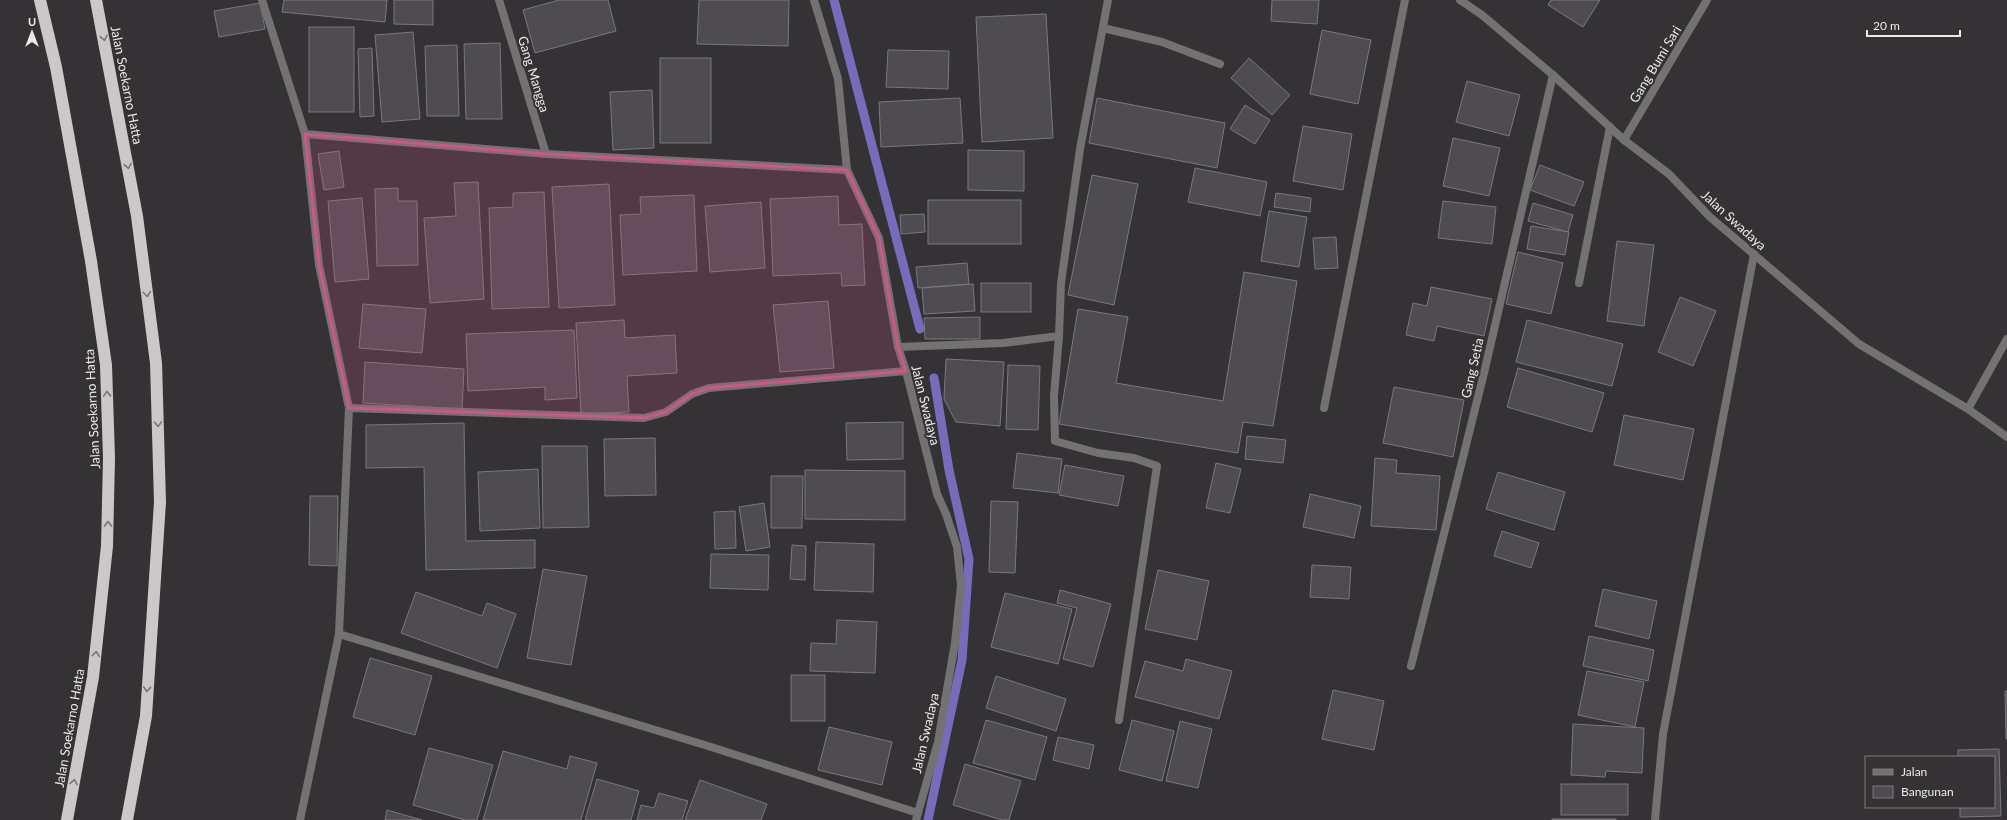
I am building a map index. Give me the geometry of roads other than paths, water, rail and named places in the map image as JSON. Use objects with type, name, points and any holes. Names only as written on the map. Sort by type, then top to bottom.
[{"type":"highway","name":"Jalan Soekarno Hatta","points":[[40,0],[56,67],[91,261],[106,365],[110,458],[107,546],[93,677],[67,820]]},
{"type":"highway","name":"Jalan Soekarno Hatta","points":[[96,0],[137,216],[156,363],[160,502],[146,716],[127,820]]},
{"type":"street","points":[[262,0],[305,134],[320,265],[349,408],[338,634],[300,820]]},
{"type":"street","name":"Gang Mangga","points":[[499,0],[546,154]]},
{"type":"street","name":"Jalan Swadaya","points":[[814,0],[838,79],[847,170],[878,238],[898,347],[906,371],[937,494],[946,514],[957,546],[961,585],[955,643],[938,742],[917,816]]},
{"type":"street","points":[[1108,0],[1080,149],[1061,283],[1059,336],[1054,396],[1055,441],[1098,453],[1134,458],[1158,466],[1119,720]]},
{"type":"street","points":[[1324,408],[1405,0]]},
{"type":"street","name":"Jalan Swadaya","points":[[1460,0],[1482,15],[1553,75],[1624,140],[1669,174],[1710,217],[1859,344],[1968,409],[2007,437]]},
{"type":"street","name":"Gang Bumi Sari","points":[[1624,140],[1707,0]]},
{"type":"street","points":[[1103,28],[1162,42],[1220,64]]},
{"type":"street","name":"Gang Setia","points":[[1411,666],[1484,373],[1553,75]]},
{"type":"street","points":[[1579,283],[1610,127]]},
{"type":"street","points":[[305,134],[546,154],[847,170]]},
{"type":"street","points":[[1655,820],[1663,734],[1754,254]]},
{"type":"street","points":[[898,347],[1003,343],[1059,336]]},
{"type":"street","points":[[1968,409],[2007,339]]},
{"type":"street","points":[[349,408],[644,418],[666,412],[692,394],[709,388],[906,371]]},
{"type":"street","points":[[338,634],[708,746],[917,816]]},
{"type":"waterway","points":[[834,0],[920,329]]},
{"type":"waterway","points":[[928,820],[962,660],[969,559],[949,470],[934,378]]}]
